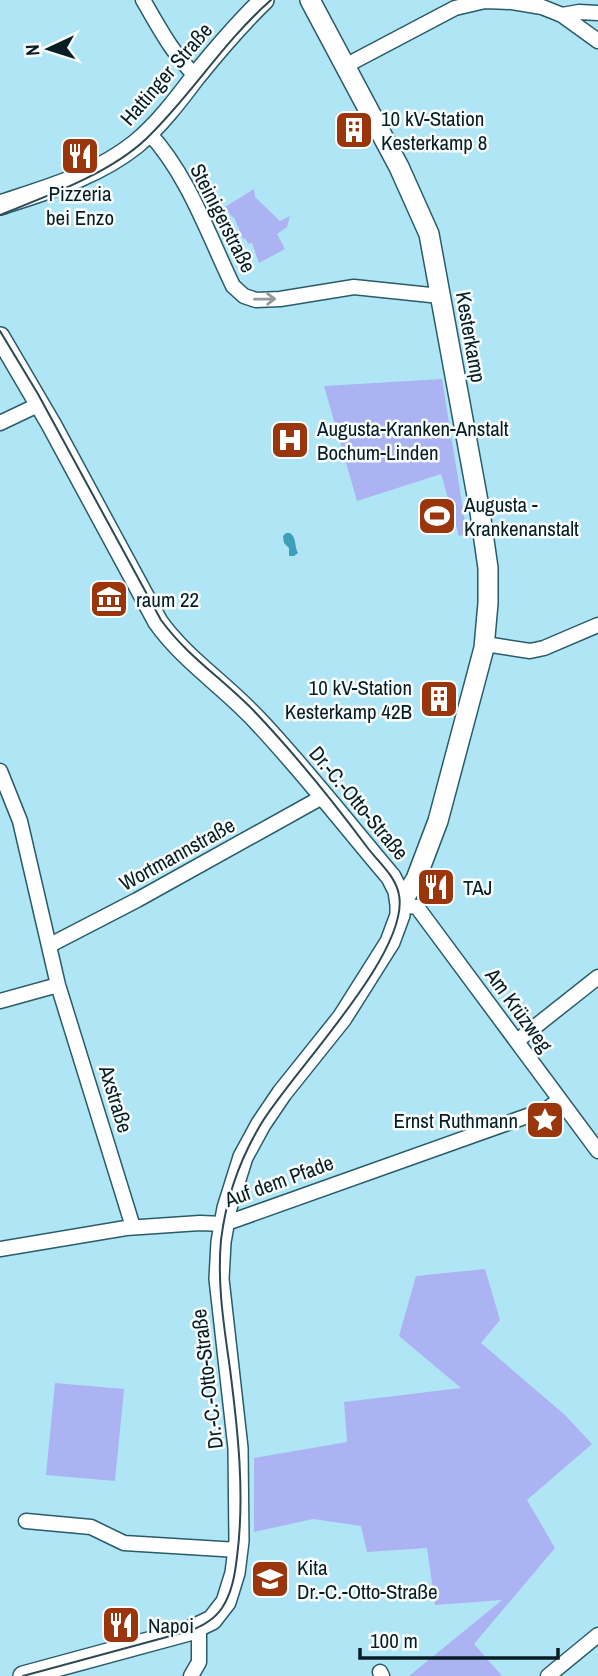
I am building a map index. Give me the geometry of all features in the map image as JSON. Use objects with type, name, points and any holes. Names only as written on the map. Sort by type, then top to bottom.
[{"type":"street","points":[[143,0],[177,56],[196,76]]},
{"type":"street","name":"Hattinger Straße","points":[[0,205],[57,187],[108,163],[149,133],[264,0]]},
{"type":"street","name":"Kesterkamp","points":[[310,0],[415,201],[429,234],[484,538],[488,591],[485,643],[438,821],[416,879],[400,905]]},
{"type":"street","points":[[345,66],[436,18],[468,4],[485,1],[542,7],[562,15],[598,41]]},
{"type":"street","points":[[562,15],[598,13]]},
{"type":"street","name":"Steinigerstraße","points":[[149,133],[164,150],[183,180],[233,286],[250,299],[280,299],[354,287],[440,296]]},
{"type":"street","name":"Hattinger Straße","points":[[0,216],[45,197],[57,187]]},
{"type":"street","name":"Dr.-C.-Otto-Straße","points":[[0,337],[40,404],[158,622],[169,637],[258,721],[324,796],[393,879],[400,905],[397,926],[367,981],[271,1108],[252,1140],[234,1181],[224,1224],[219,1279],[239,1456],[238,1550],[235,1573],[226,1602],[212,1620],[199,1628],[23,1676]]},
{"type":"street","points":[[0,423],[40,404]]},
{"type":"street","points":[[485,643],[530,651],[544,648],[598,625]]},
{"type":"street","name":"Axstraße","points":[[0,771],[20,821],[58,985],[133,1227]]},
{"type":"street","name":"Wortmannstraße","points":[[50,945],[146,896],[324,796]]},
{"type":"street","name":"Am Krüzweg","points":[[400,905],[417,907],[598,1151]]},
{"type":"street","points":[[517,1041],[598,977]]},
{"type":"street","points":[[0,1001],[58,985]]},
{"type":"street","name":"Auf dem Pfade","points":[[0,1249],[133,1227],[224,1224],[547,1109],[559,1100]]},
{"type":"street","points":[[26,1521],[91,1527],[124,1543],[238,1550]]},
{"type":"street","points":[[191,1676],[199,1662],[199,1628]]},
{"type":"street","points":[[548,1676],[598,1635]]},
{"type":"shaded area","points":[[254,189],[255,197],[280,221],[290,216],[287,227],[277,234],[285,249],[259,263],[252,243],[249,244],[243,239],[234,217],[225,207]]},
{"type":"shaded area","name":"Augusta - Krankenanstalt","points":[[442,379],[467,534],[459,536],[441,474],[357,501],[324,386]]},
{"type":"shaded area","points":[[290,533],[295,540],[298,553],[294,556],[289,556],[289,548],[284,543],[283,536]]},
{"type":"shaded area","points":[[485,1269],[500,1320],[481,1343],[565,1415],[592,1444],[527,1500],[555,1548],[474,1644],[502,1676],[409,1676],[502,1600],[435,1605],[427,1548],[367,1552],[361,1526],[313,1519],[254,1532],[254,1458],[347,1442],[344,1402],[461,1388],[399,1336],[416,1276]]},
{"type":"shaded area","points":[[55,1383],[124,1389],[115,1481],[46,1475]]},
{"type":"tram line","points":[[0,215],[77,183],[131,152],[178,105],[238,33],[271,0]]},
{"type":"tram line","points":[[0,331],[38,394],[161,620],[182,645],[254,711],[298,760],[390,875],[399,895],[398,919],[386,948],[346,1012],[261,1124],[240,1165],[226,1210],[221,1240],[221,1289],[238,1439],[240,1487],[239,1534],[231,1590],[212,1619],[189,1631],[23,1676]]},
{"type":"place","name":"10 kV-Station Kesterkamp 8","points":[[354,130]]},
{"type":"place","name":"Pizzeria bei Enzo","points":[[80,156]]},
{"type":"place","name":"Augusta-Kranken-Anstalt Bochum-Linden","points":[[290,440]]},
{"type":"place","name":"Augusta - Krankenanstalt","points":[[437,516]]},
{"type":"place","name":"raum 22","points":[[109,599]]},
{"type":"place","name":"10 kV-Station Kesterkamp 42B","points":[[439,699]]},
{"type":"place","name":"TAJ","points":[[436,887]]},
{"type":"place","name":"Ernst Ruthmann","points":[[545,1120]]},
{"type":"place","name":"Kita Dr.-C.-Otto-Straße","points":[[270,1579]]},
{"type":"place","name":"Napoi","points":[[121,1625]]}]
